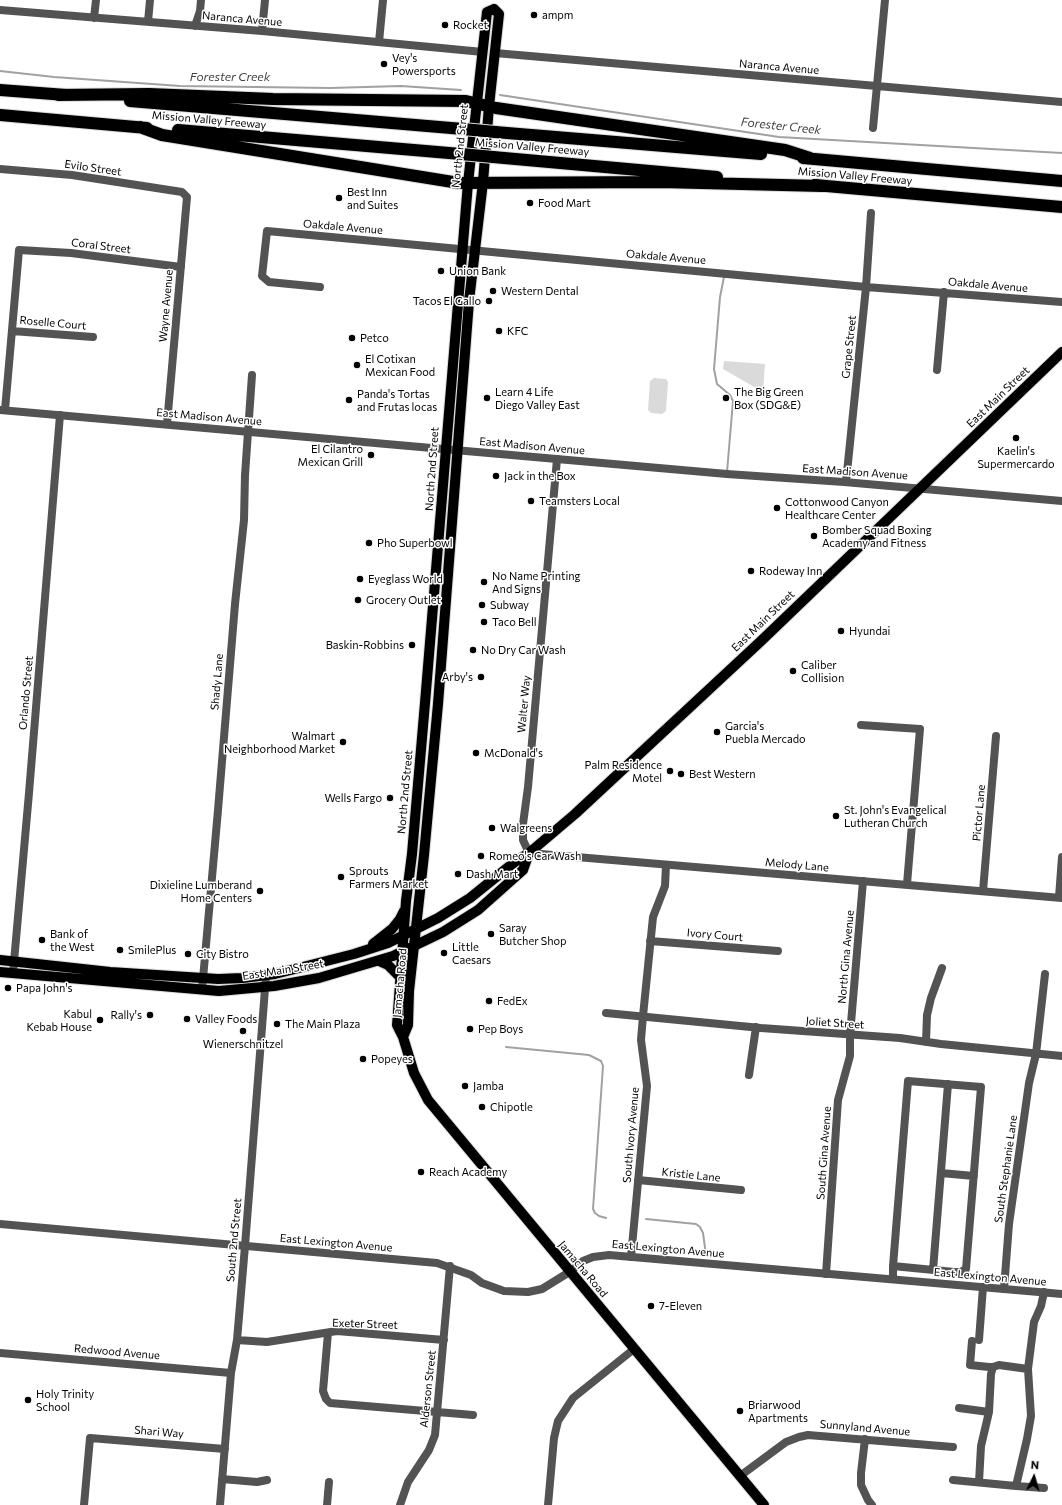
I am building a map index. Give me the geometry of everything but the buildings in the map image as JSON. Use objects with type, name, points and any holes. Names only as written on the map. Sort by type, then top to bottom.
[{"type":"highway","name":"Mission Valley Freeway","points":[[0,90],[810,158],[1062,181]]},
{"type":"highway","points":[[58,95],[149,94],[273,99],[466,102],[785,150],[810,158]]},
{"type":"highway","name":"Mission Valley Freeway","points":[[0,115],[1062,207]]},
{"type":"highway","points":[[140,127],[162,135],[459,183],[653,182],[822,186]]},
{"type":"main road","name":"North 2nd Street","points":[[403,936],[412,854],[420,746],[428,671],[468,183],[483,105],[490,91],[499,14],[494,5],[487,12],[483,52],[483,105],[483,182],[469,301],[440,685],[433,746],[425,847],[418,902],[417,929]]},
{"type":"main road","points":[[486,20],[490,25],[490,47],[495,53]]},
{"type":"main road","points":[[483,52],[487,54],[488,58],[486,85],[490,91]]},
{"type":"main road","name":"East Main Street","points":[[0,960],[132,973],[203,978],[266,976],[311,966],[388,943],[442,916],[470,898],[516,861],[529,853],[575,814],[703,695],[1062,352]]},
{"type":"main road","points":[[436,560],[446,573],[448,583]]},
{"type":"main road","points":[[428,671],[432,681],[440,685]]},
{"type":"main road","points":[[423,722],[426,736],[433,746]]},
{"type":"main road","points":[[420,746],[426,755],[431,770]]},
{"type":"main road","name":"East Main Street","points":[[0,972],[219,991],[265,987],[319,978],[380,961],[443,932],[478,910],[523,870],[529,853]]},
{"type":"main road","points":[[418,902],[421,909],[429,915],[442,916]]},
{"type":"main road","points":[[364,951],[392,930],[405,909]]},
{"type":"main road","name":"Jamacha Road","points":[[403,1038],[408,1024],[409,991],[417,929]]},
{"type":"main road","name":"Jamacha Road","points":[[403,936],[397,1025],[403,1038],[414,1073],[428,1100],[532,1228],[571,1271],[764,1505]]},
{"type":"main road","points":[[380,961],[388,965],[400,977]]},
{"type":"main road","points":[[132,973],[132,984]]},
{"type":"street","points":[[94,18],[96,0]]},
{"type":"street","points":[[148,22],[150,0]]},
{"type":"street","points":[[195,26],[200,12],[201,0]]},
{"type":"street","points":[[262,31],[265,0]]},
{"type":"street","points":[[379,42],[383,0]]},
{"type":"street","points":[[873,128],[885,0]]},
{"type":"street","name":"Naranca Avenue","points":[[0,10],[262,31],[483,52]]},
{"type":"street","name":"Naranca Avenue","points":[[495,53],[1062,102]]},
{"type":"street","name":"Evilo Street","points":[[0,169],[72,175],[182,192]]},
{"type":"street","name":"Wayne Avenue","points":[[167,424],[187,197],[182,192]]},
{"type":"street","name":"Grape Street","points":[[846,482],[866,286],[871,213]]},
{"type":"street","name":"Oakdale Avenue","points":[[320,287],[269,282],[262,276],[268,231],[866,286],[1062,302]]},
{"type":"street","name":"Coral Street","points":[[12,331],[19,250],[71,253],[181,267]]},
{"type":"street","points":[[937,370],[944,292]]},
{"type":"street","points":[[2,410],[12,331]]},
{"type":"street","name":"Roselle Court","points":[[12,331],[92,338]]},
{"type":"street","name":"Shady Lane","points":[[202,990],[235,604],[244,520],[252,375]]},
{"type":"street","name":"East Madison Avenue","points":[[2,410],[727,474],[846,482],[1062,501]]},
{"type":"street","name":"Orlando Street","points":[[13,973],[30,793],[60,415]]},
{"type":"street","name":"Walter Way","points":[[529,853],[524,840],[523,824],[529,774],[557,459]]},
{"type":"street","points":[[861,725],[920,729],[907,884]]},
{"type":"street","name":"Pictor Lane","points":[[983,891],[996,736]]},
{"type":"street","name":"Melody Lane","points":[[529,853],[1060,897]]},
{"type":"street","points":[[1060,897],[1062,857]]},
{"type":"street","name":"South Ivory Avenue","points":[[631,1257],[647,1086],[641,1040],[643,1016],[652,917],[665,886],[666,865]]},
{"type":"street","name":"North Gina Avenue","points":[[850,1035],[863,881]]},
{"type":"street","name":"Ivory Court","points":[[650,940],[778,952]]},
{"type":"street","points":[[926,1042],[927,1015],[931,998],[942,968]]},
{"type":"street","name":"South Stephanie Lane","points":[[1004,1289],[1009,1224],[1029,1083],[1036,1054],[1046,974]]},
{"type":"street","name":"South 2nd Street","points":[[220,1505],[231,1373],[237,1340],[266,976]]},
{"type":"street","name":"Joliet Street","points":[[606,1013],[850,1035],[900,1038],[1062,1056]]},
{"type":"street","points":[[749,1075],[756,1027]]},
{"type":"street","name":"South Gina Avenue","points":[[826,1274],[838,1100],[850,1056],[850,1035]]},
{"type":"street","points":[[892,1266],[961,1272],[966,1269],[981,1087],[908,1081],[892,1266],[893,1279]]},
{"type":"street","points":[[934,1270],[948,1084]]},
{"type":"street","points":[[941,1173],[974,1176]]},
{"type":"street","name":"Kristie Lane","points":[[638,1180],[741,1190]]},
{"type":"street","name":"East Lexington Avenue","points":[[0,1224],[437,1263],[450,1266],[471,1275],[482,1283],[504,1291],[528,1292],[542,1289],[571,1271],[583,1261],[593,1257],[609,1255],[1062,1294]]},
{"type":"street","name":"Alderson Street","points":[[400,1505],[412,1475],[429,1450],[435,1435],[450,1266]]},
{"type":"street","points":[[982,1287],[976,1340],[970,1365],[989,1367],[999,1365],[1028,1369]]},
{"type":"street","points":[[1016,1486],[1027,1439],[1030,1416],[1028,1369],[1034,1322],[1041,1306],[1044,1292]]},
{"type":"street","name":"Exeter Street","points":[[237,1340],[268,1342],[337,1332],[444,1340]]},
{"type":"street","points":[[328,1333],[323,1391],[326,1400],[330,1402],[473,1415]]},
{"type":"street","points":[[548,1505],[554,1438],[558,1421],[573,1398],[634,1349]]},
{"type":"street","name":"Redwood Avenue","points":[[0,1353],[231,1373]]},
{"type":"street","points":[[979,1482],[981,1446],[989,1412],[991,1374],[994,1367]]},
{"type":"street","points":[[959,1408],[989,1412]]},
{"type":"street","name":"Sunnyland Avenue","points":[[740,1476],[786,1442],[799,1437],[820,1435],[954,1447]]},
{"type":"street","name":"Shari Way","points":[[84,1505],[90,1438],[225,1449]]},
{"type":"street","points":[[864,1439],[861,1485],[872,1505]]},
{"type":"street","points":[[222,1479],[257,1482],[267,1480]]},
{"type":"street","points":[[953,1480],[1044,1488]]},
{"type":"street","points":[[328,1505],[329,1482]]},
{"type":"shaded area","points":[[724,361],[765,364],[763,392],[723,369]]},
{"type":"shaded area","points":[[654,378],[666,379],[668,382],[666,411],[662,414],[651,413],[648,410],[650,381]]},
{"type":"waterway","name":"Forester Creek","points":[[0,71],[54,77],[180,86],[330,88],[401,86],[461,90]]},
{"type":"waterway","name":"Forester Creek","points":[[500,95],[779,137],[1062,153]]},
{"type":"waterway","points":[[724,277],[720,297],[714,369],[717,384],[730,395],[733,401],[727,472]]},
{"type":"waterway","points":[[506,1047],[589,1055],[601,1061],[603,1066],[593,1209],[599,1216],[606,1218]]},
{"type":"waterway","points":[[646,1219],[696,1224],[700,1227],[703,1233],[706,1255]]},
{"type":"place","name":"ampm","points":[[534,15]]},
{"type":"place","name":"Rocket","points":[[445,25]]},
{"type":"place","name":"Vey's Powersports","points":[[384,64]]},
{"type":"place","name":"Best Inn and Suites","points":[[339,198]]},
{"type":"place","name":"Food Mart","points":[[530,203]]},
{"type":"place","name":"Union Bank","points":[[441,271]]},
{"type":"place","name":"Western Dental","points":[[493,291]]},
{"type":"place","name":"Tacos El Gallo","points":[[489,301]]},
{"type":"place","name":"KFC","points":[[499,331]]},
{"type":"place","name":"Petco","points":[[352,338]]},
{"type":"place","name":"El Cotixan Mexican Food","points":[[357,365]]},
{"type":"place","name":"Learn 4 Life Diego Valley East","points":[[487,398]]},
{"type":"place","name":"The Big Green Box (SDG&E)","points":[[726,398]]},
{"type":"place","name":"Panda's Tortas and Frutas locas","points":[[349,400]]},
{"type":"place","name":"Kaelin's Supermercardo","points":[[1016,438]]},
{"type":"place","name":"El Cilantro Mexican Grill","points":[[371,455]]},
{"type":"place","name":"Jack in the Box","points":[[496,476]]},
{"type":"place","name":"Teamsters Local","points":[[531,501]]},
{"type":"place","name":"Cottonwood Canyon Healthcare Center","points":[[777,508]]},
{"type":"place","name":"Bomber Squad Boxing Academy and Fitness","points":[[814,536]]},
{"type":"place","name":"Pho Superbowl","points":[[369,543]]},
{"type":"place","name":"Rodeway Inn","points":[[751,571]]},
{"type":"place","name":"Eyeglass World","points":[[360,579]]},
{"type":"place","name":"No Name Printing And Signs","points":[[484,582]]},
{"type":"place","name":"Grocery Outlet","points":[[358,600]]},
{"type":"place","name":"Subway","points":[[482,605]]},
{"type":"place","name":"Taco Bell","points":[[484,622]]},
{"type":"place","name":"Hyundai","points":[[841,631]]},
{"type":"place","name":"Baskin-Robbins","points":[[412,645]]},
{"type":"place","name":"No Dry Car Wash","points":[[473,650]]},
{"type":"place","name":"Caliber Collision","points":[[793,671]]},
{"type":"place","name":"Arby's","points":[[481,677]]},
{"type":"place","name":"Garcia's Puebla Mercado","points":[[717,732]]},
{"type":"place","name":"Walmart Neighborhood Market","points":[[343,742]]},
{"type":"place","name":"McDonald's","points":[[476,753]]},
{"type":"place","name":"Palm Residence Motel","points":[[670,771]]},
{"type":"place","name":"Best Western","points":[[681,774]]},
{"type":"place","name":"Wells Fargo","points":[[390,798]]},
{"type":"place","name":"St. John's Evangelical Lutheran Church","points":[[836,816]]},
{"type":"place","name":"Walgreens","points":[[492,828]]},
{"type":"place","name":"Romeo's Car Wash","points":[[481,856]]},
{"type":"place","name":"Dash Mart","points":[[458,874]]},
{"type":"place","name":"Sprouts Farmers Market","points":[[341,877]]},
{"type":"place","name":"Dixieline Lumberand Home Centers","points":[[260,891]]},
{"type":"place","name":"Saray Butcher Shop","points":[[491,934]]},
{"type":"place","name":"Bank of the West","points":[[42,940]]},
{"type":"place","name":"SmilePlus","points":[[120,950]]},
{"type":"place","name":"Little Caesars","points":[[444,953]]},
{"type":"place","name":"City Bistro","points":[[188,954]]},
{"type":"place","name":"Papa John's","points":[[8,988]]},
{"type":"place","name":"FedEx","points":[[489,1001]]},
{"type":"place","name":"Rally's","points":[[150,1015]]},
{"type":"place","name":"Valley Foods","points":[[187,1019]]},
{"type":"place","name":"Kabul Kebab House","points":[[100,1020]]},
{"type":"place","name":"The Main Plaza","points":[[277,1024]]},
{"type":"place","name":"Pep Boys","points":[[470,1029]]},
{"type":"place","name":"Wienerschnitzel","points":[[243,1031]]},
{"type":"place","name":"Popeyes","points":[[363,1059]]},
{"type":"place","name":"Jamba","points":[[465,1086]]},
{"type":"place","name":"Chipotle","points":[[482,1107]]},
{"type":"place","name":"Reach Academy","points":[[421,1172]]},
{"type":"place","name":"7-Eleven","points":[[651,1306]]},
{"type":"place","name":"Holy Trinity School","points":[[28,1400]]},
{"type":"place","name":"Briarwood Apartments","points":[[740,1411]]}]
